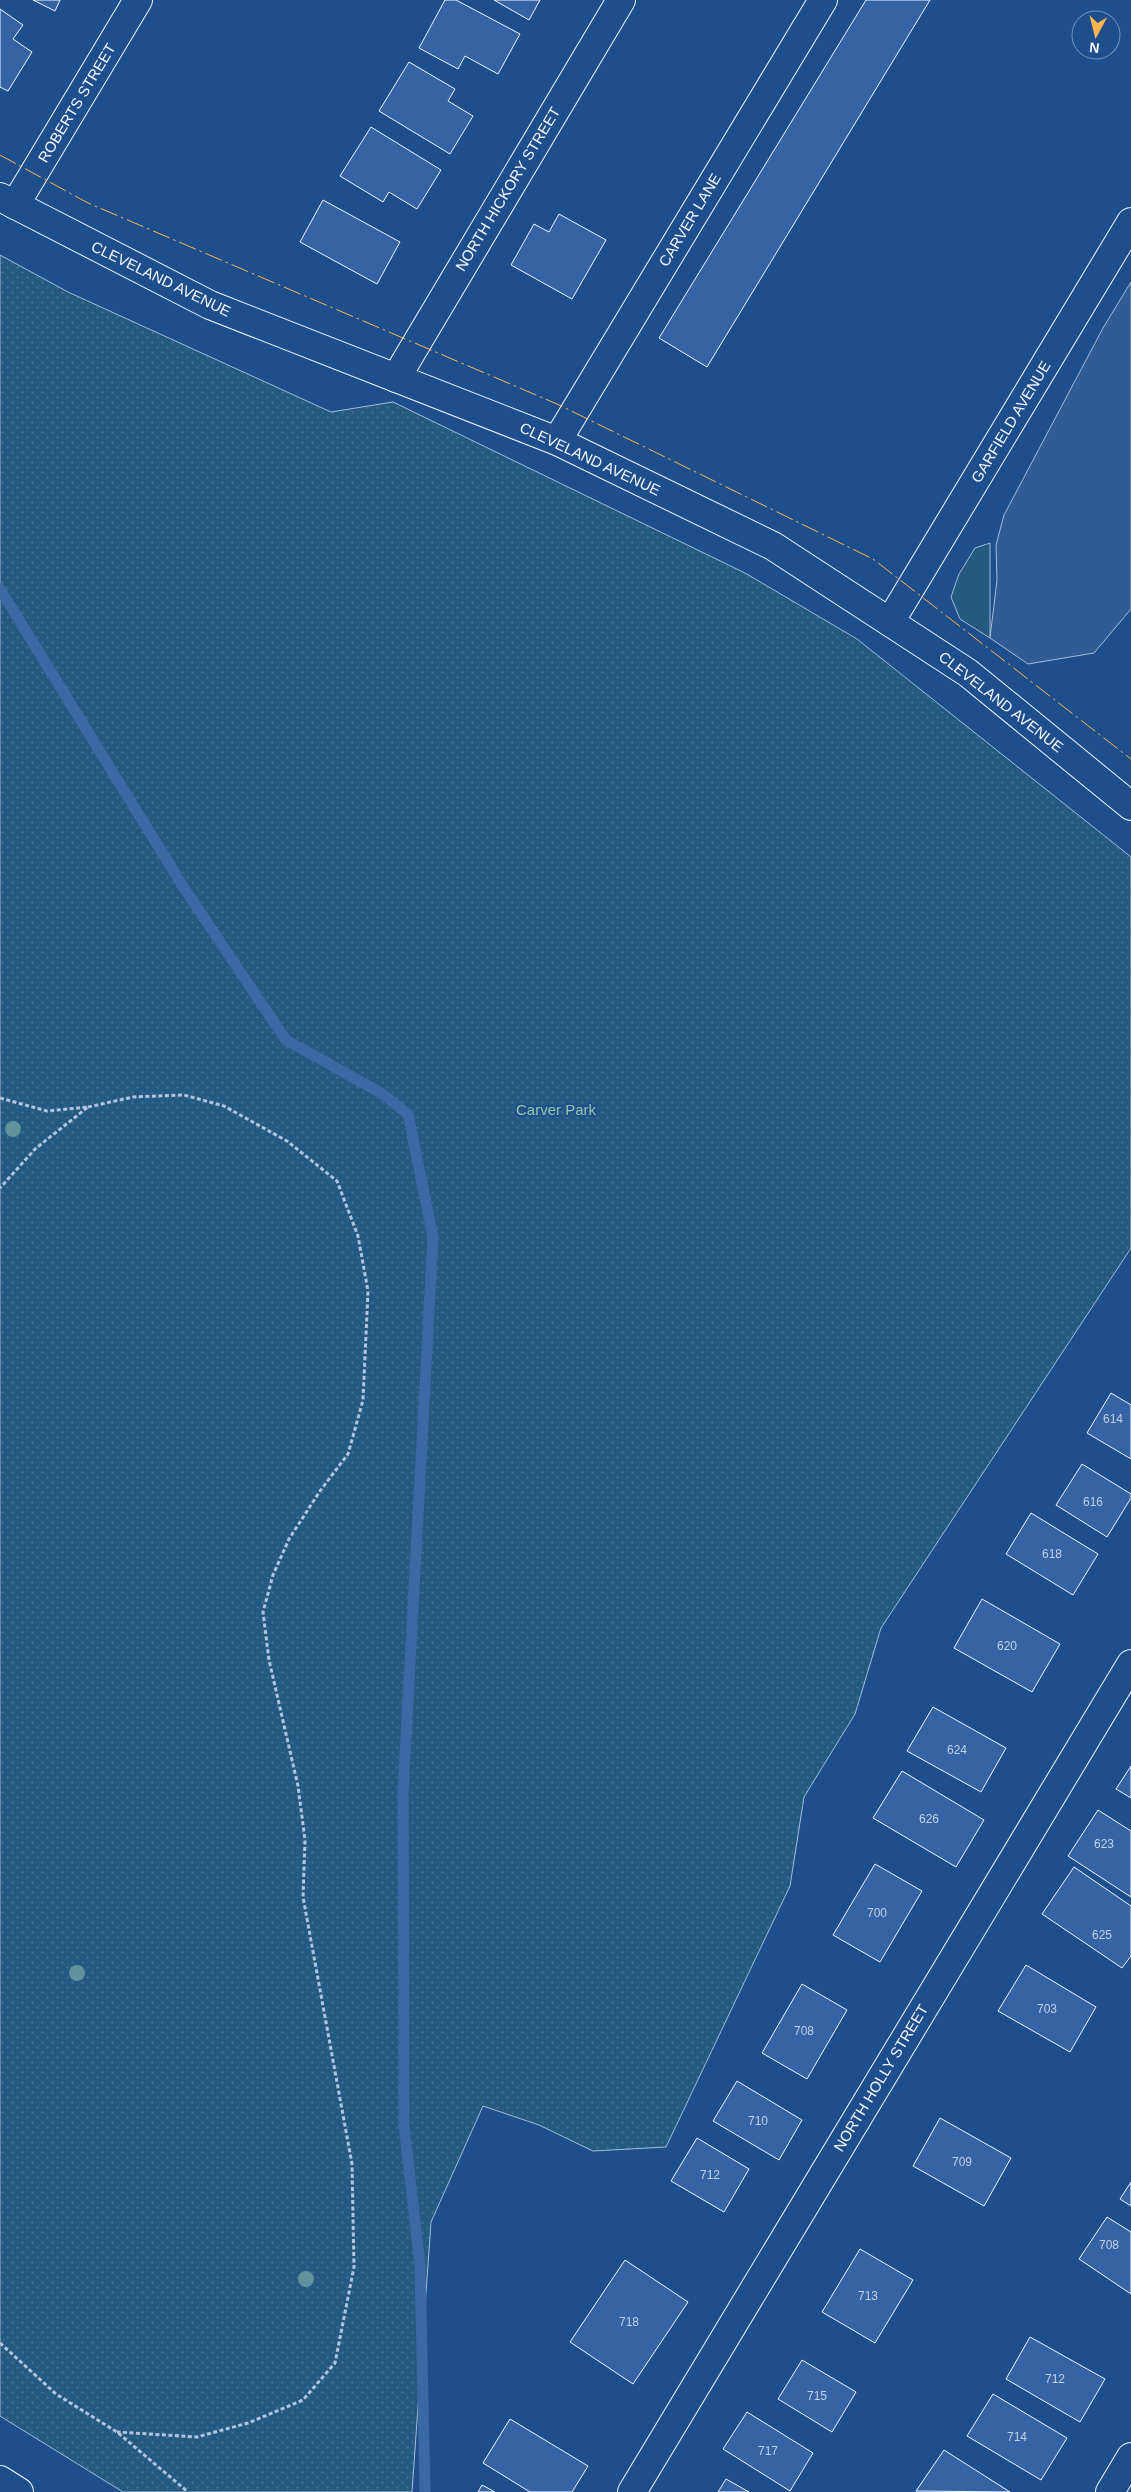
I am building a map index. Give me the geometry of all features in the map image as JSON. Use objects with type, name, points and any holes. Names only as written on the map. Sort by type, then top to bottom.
[{"type":"street","name":"ROBERTS STREET","points":[[8,201],[138,0]]},
{"type":"street","name":"NORTH HICKORY STREET","points":[[396,378],[621,0]]},
{"type":"street","name":"CARVER LANE","points":[[557,441],[823,0]]},
{"type":"street","name":"CLEVELAND AVENUE","points":[[8,201],[210,305],[557,441],[773,546],[968,673],[1131,806]]},
{"type":"street","name":"GARFIELD AVENUE","points":[[890,622],[1131,222]]},
{"type":"street","name":"NORTH HOLLY STREET","points":[[632,2492],[1131,1664]]},
{"type":"street","points":[[1110,2492],[1131,2457]]},
{"type":"street","points":[[0,2480],[19,2492]]},
{"type":"path","points":[[0,1098],[47,1111],[88,1107],[133,1097],[184,1095],[224,1106],[287,1140],[337,1182],[358,1236],[368,1291],[362,1400],[348,1454],[320,1491],[289,1539],[272,1575],[263,1612],[269,1660],[298,1786],[305,1840],[303,1897],[352,2164],[354,2267],[335,2363],[303,2400],[248,2422],[197,2436],[117,2432]]},
{"type":"path","points":[[0,1188],[35,1149],[88,1107]]},
{"type":"path","points":[[0,2343],[56,2394],[117,2432],[188,2492]]},
{"type":"green space","name":"Carver Park","points":[[0,255],[68,292],[331,412],[393,402],[745,573],[857,639],[1131,857],[1131,1248],[881,1628],[855,1714],[804,1797],[790,1886],[666,2147],[593,2151],[539,2125],[483,2106],[431,2222],[412,2492],[123,2492],[0,2416]]},
{"type":"green space","points":[[990,543],[990,638],[960,619],[951,597],[959,574],[975,548]]},
{"type":"shaded area","points":[[1131,282],[1131,609],[1094,653],[1028,664],[990,638],[997,580],[996,545],[1004,515],[1103,328]]},
{"type":"building","points":[[33,0],[60,0],[55,11]]},
{"type":"building","points":[[445,0],[456,0],[520,34],[498,74],[465,56],[458,69],[419,48]]},
{"type":"building","points":[[494,0],[540,0],[529,20]]},
{"type":"building","points":[[866,0],[930,0],[707,367],[659,338]]},
{"type":"building","points":[[0,9],[23,25],[13,39],[32,52],[8,91],[0,87]]},
{"type":"building","points":[[409,62],[455,89],[448,101],[473,116],[450,154],[379,111]]},
{"type":"building","points":[[371,127],[441,170],[417,209],[389,192],[383,202],[340,176]]},
{"type":"building","points":[[323,200],[400,242],[377,284],[300,242]]},
{"type":"building","points":[[559,214],[606,240],[572,299],[511,265],[534,224],[549,232]]},
{"type":"building","points":[[1111,1393],[1131,1405],[1131,1459],[1087,1433]]},
{"type":"building","points":[[1082,1464],[1131,1494],[1131,1498],[1107,1537],[1056,1505]]},
{"type":"building","points":[[1031,1513],[1098,1554],[1073,1595],[1006,1554]]},
{"type":"building","points":[[982,1599],[1060,1644],[1032,1692],[954,1648]]},
{"type":"building","points":[[933,1707],[1006,1748],[981,1792],[907,1751]]},
{"type":"building","points":[[1131,1766],[1131,1798],[1116,1789]]},
{"type":"building","points":[[902,1771],[984,1820],[956,1867],[873,1818]]},
{"type":"building","points":[[1098,1810],[1131,1831],[1131,1897],[1068,1856]]},
{"type":"building","points":[[875,1864],[922,1891],[880,1962],[833,1935]]},
{"type":"building","points":[[1074,1867],[1131,1906],[1131,1956],[1122,1968],[1042,1914]]},
{"type":"building","points":[[1026,1965],[1096,2007],[1070,2052],[998,2011]]},
{"type":"building","points":[[802,1984],[847,2010],[807,2079],[762,2053]]},
{"type":"building","points":[[737,2081],[802,2120],[779,2160],[713,2121]]},
{"type":"building","points":[[940,2118],[1011,2158],[984,2206],[913,2166]]},
{"type":"building","points":[[697,2138],[749,2169],[724,2212],[671,2181]]},
{"type":"building","points":[[1131,2182],[1131,2206],[1120,2199]]},
{"type":"building","points":[[1107,2217],[1131,2232],[1131,2294],[1079,2259]]},
{"type":"building","points":[[860,2249],[913,2280],[875,2343],[822,2312]]},
{"type":"building","points":[[625,2260],[688,2302],[633,2384],[570,2342]]},
{"type":"building","points":[[1030,2337],[1105,2379],[1080,2422],[1006,2379]]},
{"type":"building","points":[[802,2360],[856,2392],[832,2432],[778,2399]]},
{"type":"building","points":[[993,2394],[1067,2438],[1041,2480],[967,2436]]},
{"type":"building","points":[[747,2412],[813,2453],[790,2491],[723,2449]]},
{"type":"building","points":[[510,2419],[588,2466],[572,2492],[530,2492],[483,2463]]},
{"type":"building","points":[[944,2450],[1010,2492],[916,2491]]},
{"type":"building","points":[[726,2479],[749,2492],[718,2492]]},
{"type":"building","points":[[482,2485],[495,2492],[478,2492]]},
{"type":"waterway","points":[[0,589],[184,888],[286,1040],[381,1093],[408,1114],[433,1237],[403,1793],[404,2125],[420,2265],[425,2492]]},
{"type":"power","points":[[0,155],[88,203],[557,404],[873,559],[1131,759]]}]
